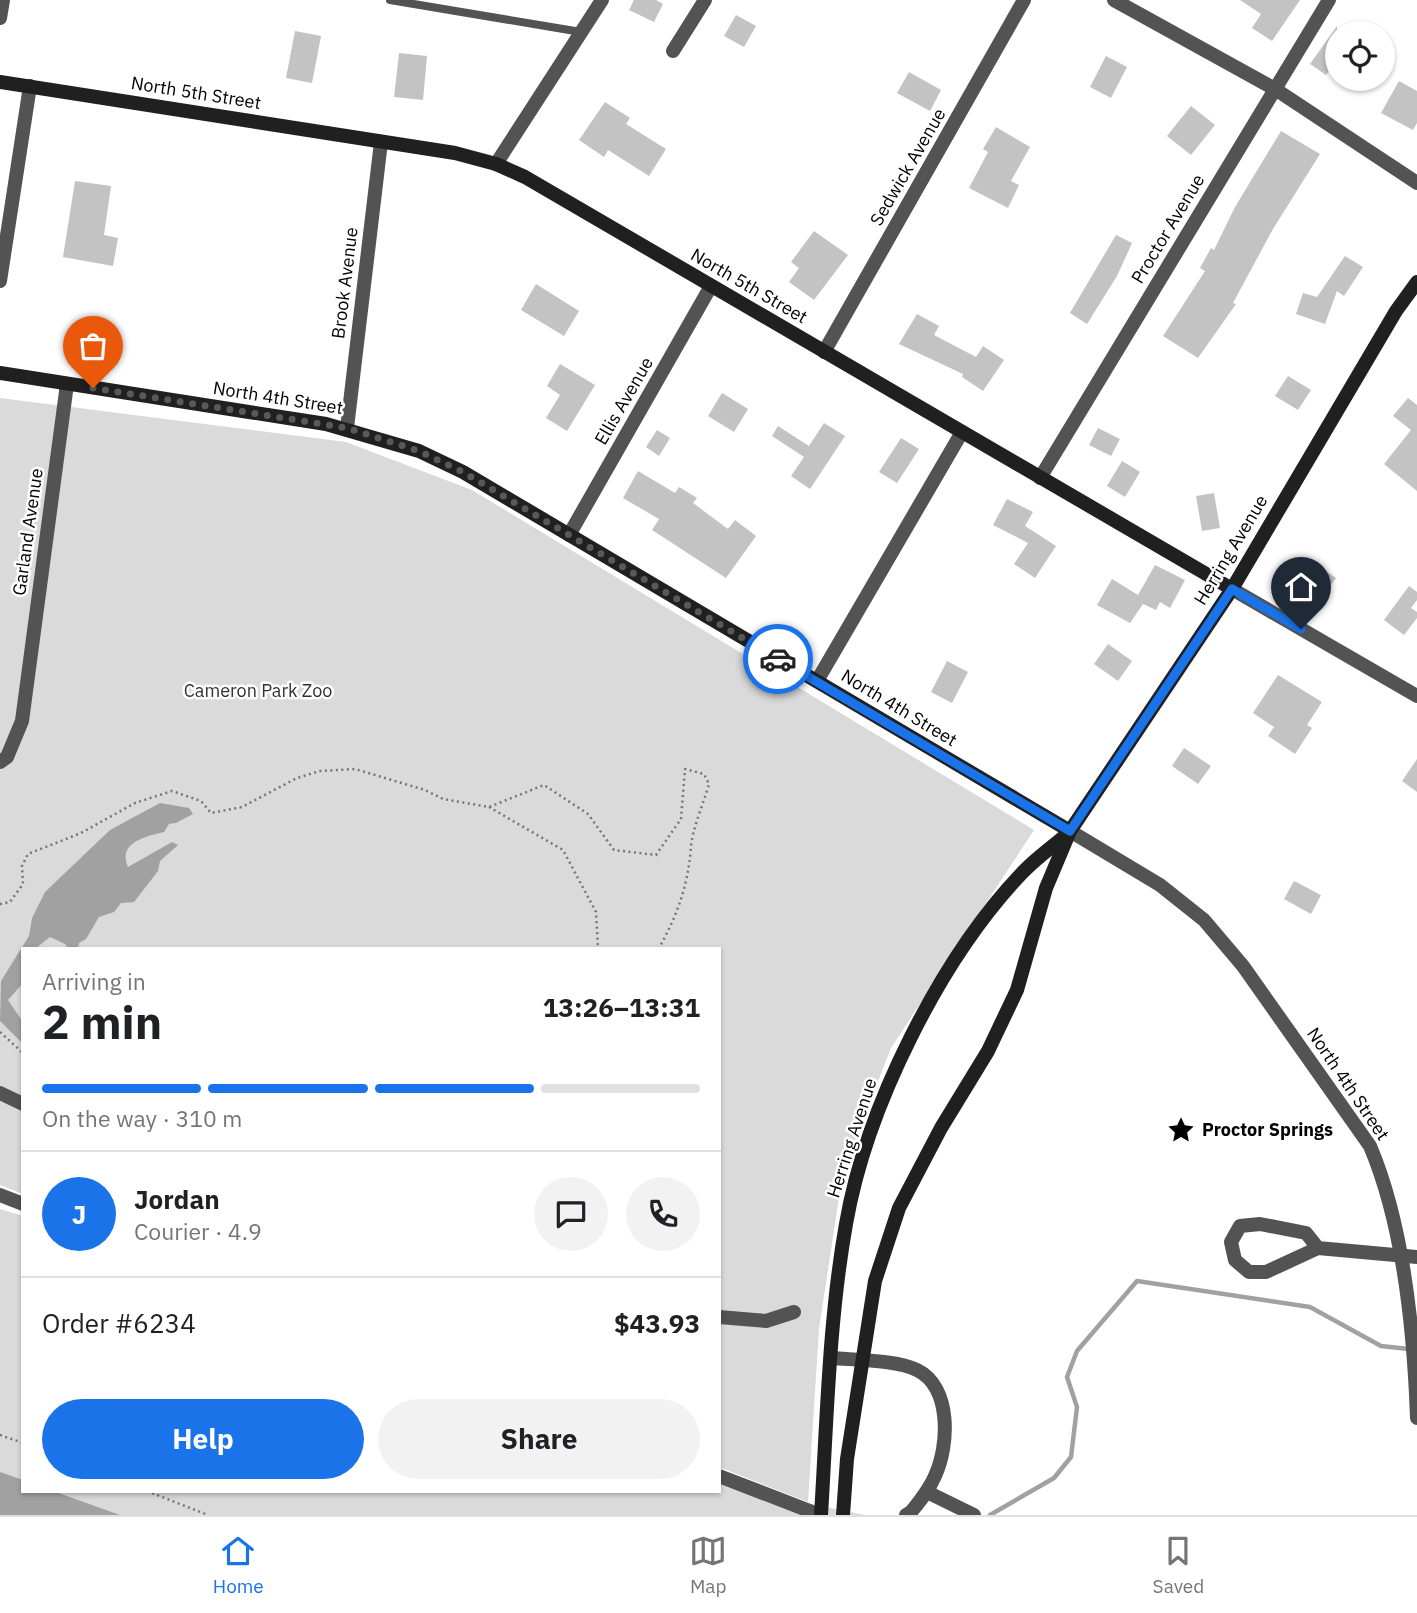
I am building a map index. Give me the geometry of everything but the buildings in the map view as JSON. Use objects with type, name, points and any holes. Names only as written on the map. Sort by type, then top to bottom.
[{"type":"main road","name":"North 5th Street","points":[[0,82],[455,153],[496,164],[525,177],[1232,589]]},
{"type":"main road","name":"Herring Avenue","points":[[843,1515],[847,1458],[875,1281],[899,1208],[941,1128],[988,1051],[1017,990],[1046,888],[1070,831],[1232,589],[1396,311],[1417,282]]},
{"type":"main road","name":"North 4th Street","points":[[0,373],[347,428],[419,451],[463,472],[1070,831]]},
{"type":"main road","name":"Herring Avenue","points":[[821,1515],[845,1226],[858,1171],[892,1077],[914,1031],[969,941],[1022,873],[1070,831]]},
{"type":"street","points":[[0,18],[3,0]]},
{"type":"street","points":[[496,164],[602,0]]},
{"type":"street","points":[[673,51],[705,0]]},
{"type":"street","name":"Sedwick Avenue","points":[[824,352],[1024,0]]},
{"type":"street","points":[[1114,0],[1275,89],[1417,183]]},
{"type":"street","name":"Proctor Avenue","points":[[1040,478],[1329,0]]},
{"type":"street","points":[[0,281],[30,86]]},
{"type":"street","name":"Brook Avenue","points":[[347,428],[381,142]]},
{"type":"street","name":"Ellis Avenue","points":[[569,535],[711,286]]},
{"type":"street","name":"Garland Avenue","points":[[0,762],[7,757],[22,721],[67,384]]},
{"type":"street","points":[[817,681],[962,432]]},
{"type":"street","name":"North 5th Street","points":[[1232,589],[1417,695]]},
{"type":"street","name":"North 4th Street","points":[[1070,831],[1160,885],[1204,920],[1243,966],[1370,1146],[1382,1173],[1400,1255],[1416,1371],[1417,1418]]},
{"type":"street","points":[[0,1093],[21,1103]]},
{"type":"street","points":[[0,1195],[21,1203]]},
{"type":"street","points":[[1318,1248],[1306,1233],[1260,1224],[1240,1226],[1231,1242],[1235,1260],[1249,1272],[1266,1272],[1318,1248],[1417,1257]]},
{"type":"street","points":[[721,1317],[766,1321],[794,1312]]},
{"type":"street","points":[[832,1358],[915,1369],[933,1380],[942,1398],[943,1444],[936,1474],[927,1492],[906,1515]]},
{"type":"street","points":[[721,1477],[821,1515]]},
{"type":"street","points":[[927,1492],[969,1513]]},
{"type":"lane","points":[[390,0],[581,32]]},
{"type":"path","points":[[0,904],[10,901],[23,884],[22,866],[28,854],[81,833],[135,803],[172,791],[201,802],[211,813],[242,807],[297,778],[320,771],[355,769],[425,790],[443,799],[489,807],[563,850],[596,912],[598,947]]},
{"type":"path","points":[[489,807],[544,785],[588,814],[614,850],[656,855],[681,819],[685,769],[705,774],[709,785],[691,845],[687,886],[675,919],[660,947]]},
{"type":"path","points":[[0,1032],[21,1051]]},
{"type":"path","points":[[0,1435],[21,1442]]},
{"type":"path","points":[[152,1493],[208,1515]]},
{"type":"green space","name":"Cameron Park Zoo","points":[[0,398],[346,442],[472,490],[1034,830],[891,1048],[843,1171],[819,1329],[808,1502],[721,1468],[721,947],[21,947],[21,1193],[0,1185]]},
{"type":"green space","points":[[0,1209],[21,1215],[21,1480],[0,1473]]},
{"type":"green space","points":[[721,1477],[767,1495],[865,1515],[119,1515],[57,1493],[721,1493]]},
{"type":"shaded area","points":[[160,803],[189,808],[193,814],[169,824],[164,832],[130,846],[126,852],[128,867],[172,842],[178,845],[160,861],[158,871],[134,902],[121,903],[114,912],[99,917],[78,947],[67,947],[50,937],[37,947],[22,947],[29,936],[32,918],[45,892],[110,830]]},
{"type":"shaded area","points":[[21,949],[21,985],[8,1000],[21,1019],[21,1042],[0,1021],[1,981]]},
{"type":"shaded area","points":[[0,1472],[21,1479],[21,1493],[59,1493],[120,1515],[0,1515]]},
{"type":"waterway","points":[[990,1515],[1054,1478],[1071,1457],[1077,1407],[1067,1377],[1077,1351],[1137,1281],[1310,1307],[1381,1346],[1409,1349]]},
{"type":"way so far","points":[[93,388],[347,428],[419,451],[463,472],[778,659]]},
{"type":"place","name":"Proctor Springs","points":[[1181,1130]]},
{"type":"route","points":[[778,659],[1070,831],[1232,589],[1301,629]]}]
